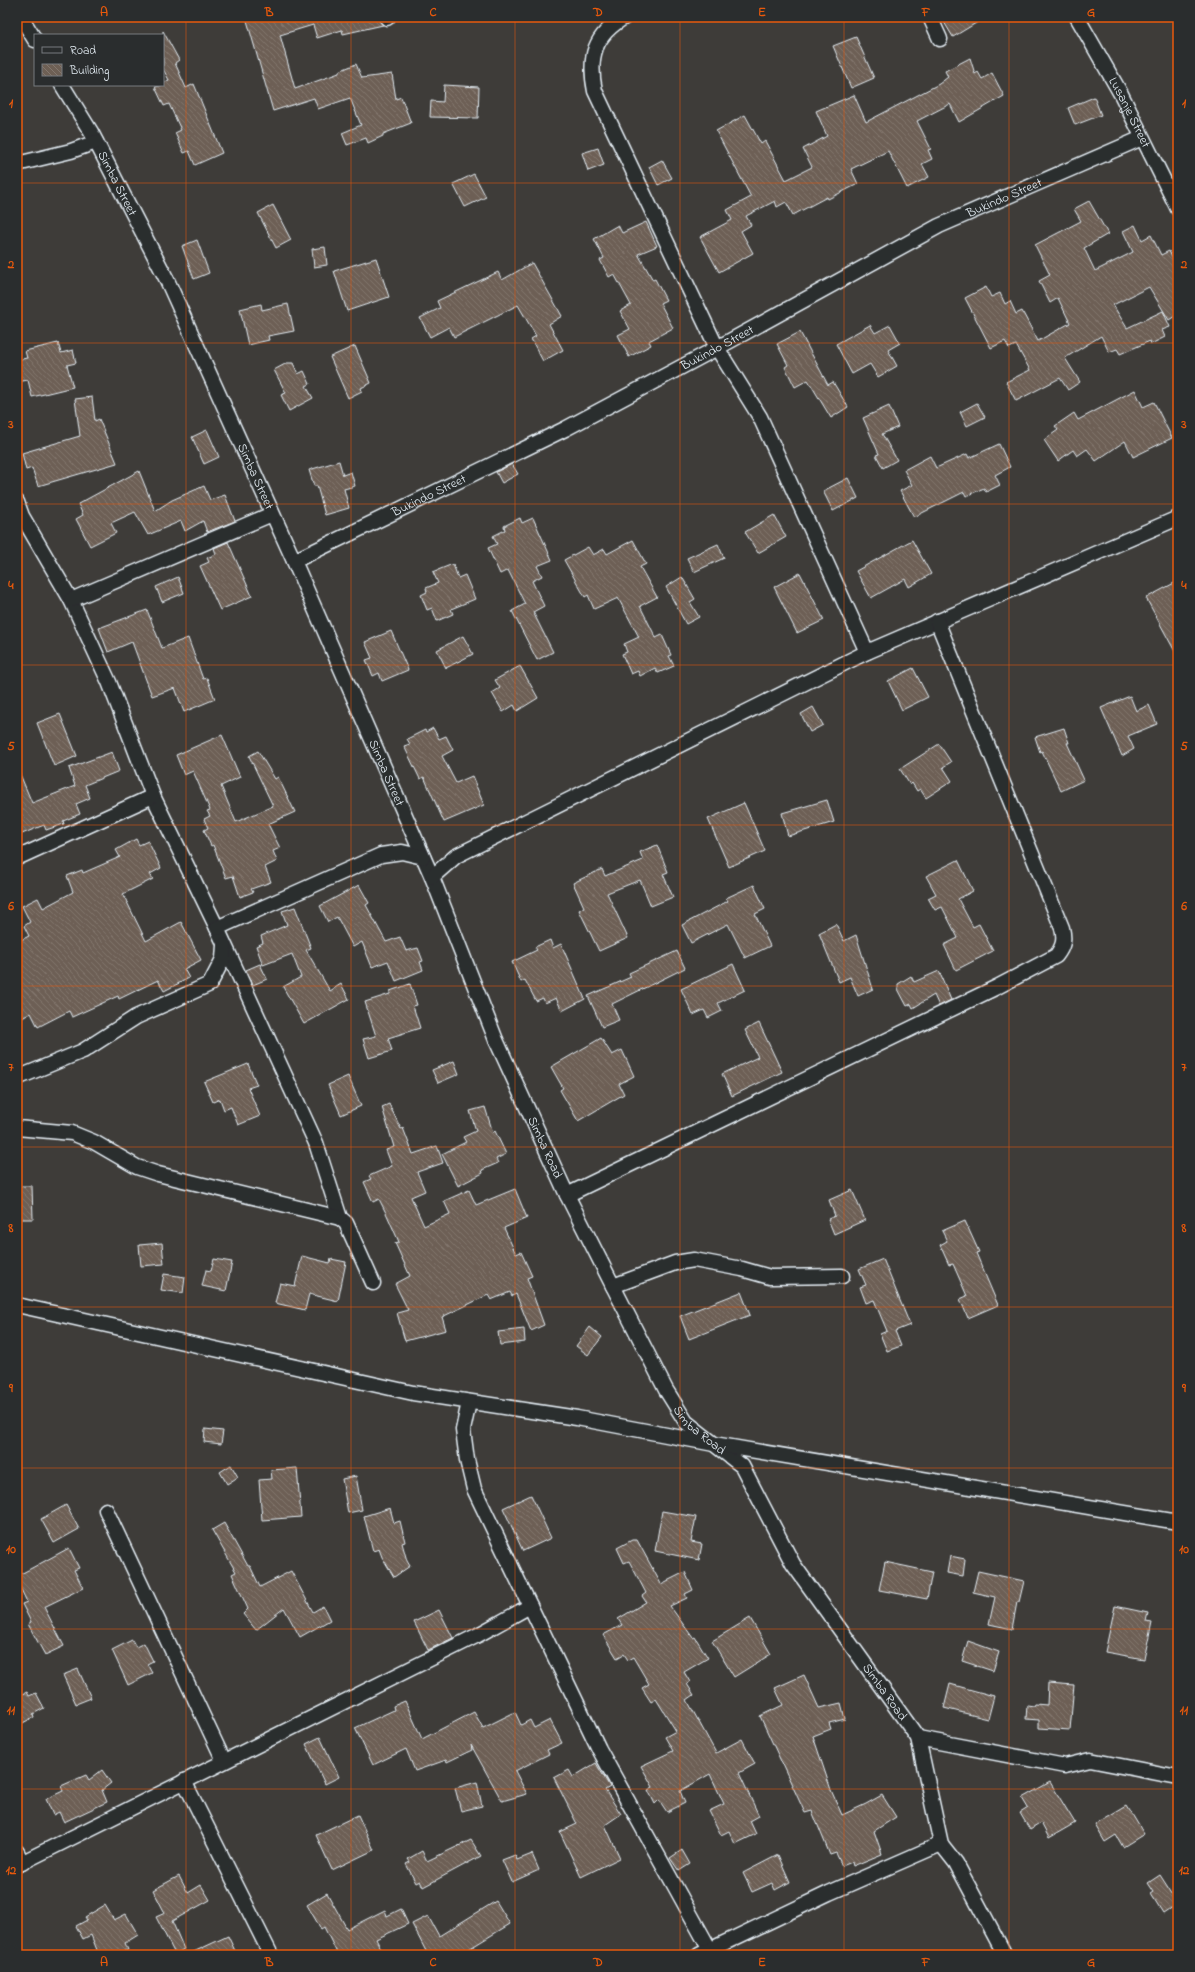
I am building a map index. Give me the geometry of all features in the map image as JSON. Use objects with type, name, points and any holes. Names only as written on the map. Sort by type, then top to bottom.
[{"type":"street","points":[[21,17],[34,38]]},
{"type":"street","points":[[625,17],[611,25],[600,39],[593,55],[591,73],[595,91],[718,348],[760,417],[868,652]]},
{"type":"street","points":[[930,17],[940,39]]},
{"type":"street","name":"Lusanje Street","points":[[1078,17],[1121,94],[1178,209]]},
{"type":"street","name":"Simba Street","points":[[63,86],[96,142],[167,280],[294,562],[432,877]]},
{"type":"street","name":"Bukindo Street","points":[[294,562],[566,429],[718,348],[938,226],[1142,138]]},
{"type":"street","points":[[17,164],[63,153],[96,142]]},
{"type":"street","points":[[17,502],[22,516],[71,600],[108,682],[153,796],[217,928],[316,1143],[340,1218],[346,1224],[373,1283]]},
{"type":"street","points":[[71,600],[272,514]]},
{"type":"street","points":[[432,877],[456,856],[868,652],[1178,518]]},
{"type":"street","points":[[568,1195],[997,987],[1056,956],[1061,950],[1064,936],[1062,928],[937,621]]},
{"type":"street","points":[[17,858],[153,796]]},
{"type":"street","points":[[217,928],[381,855],[402,852],[423,857]]},
{"type":"street","name":"Simba Road","points":[[432,877],[496,1040],[568,1195],[666,1390],[686,1422],[742,1466],[793,1564],[918,1738],[941,1844],[956,1863],[1005,1955]]},
{"type":"street","points":[[17,1078],[83,1051],[136,1017],[210,984],[223,959],[224,945]]},
{"type":"street","points":[[17,1128],[72,1133],[94,1142],[137,1167],[158,1174],[340,1218]]},
{"type":"street","points":[[613,1286],[675,1263],[694,1260],[742,1269],[770,1277],[842,1276]]},
{"type":"street","points":[[17,1306],[413,1393],[578,1418],[714,1444],[1178,1522]]},
{"type":"street","points":[[469,1402],[463,1430],[467,1460],[474,1489],[599,1750],[704,1952],[941,1844]]},
{"type":"street","points":[[106,1510],[224,1761]]},
{"type":"street","points":[[19,1860],[184,1781],[478,1635],[530,1606]]},
{"type":"street","points":[[918,1738],[1065,1766],[1090,1760],[1178,1776]]},
{"type":"street","points":[[184,1781],[271,1955]]},
{"type":"building","points":[[246,17],[379,17],[379,21],[383,25],[343,34],[342,30],[317,38],[313,25],[280,35],[295,89],[339,73],[339,71],[356,64],[362,78],[392,74],[396,99],[401,97],[411,123],[383,134],[383,136],[368,143],[366,138],[347,145],[342,133],[361,125],[350,98],[318,109],[314,98],[273,111]]},
{"type":"building","points":[[952,17],[986,17],[953,37],[944,22]]},
{"type":"building","points":[[163,31],[179,60],[175,63],[186,88],[194,84],[222,153],[195,165],[189,151],[184,153],[175,133],[181,130],[169,104],[164,106],[155,87],[164,86],[164,82],[169,80],[164,71]]},
{"type":"building","points":[[856,37],[874,78],[851,88],[833,46]]},
{"type":"building","points":[[970,58],[975,74],[978,72],[982,79],[992,73],[1004,96],[959,122],[950,104],[917,121],[931,149],[928,150],[932,159],[922,164],[929,177],[907,188],[888,151],[851,169],[858,184],[828,199],[827,197],[793,215],[786,202],[777,207],[775,201],[746,216],[751,225],[741,231],[753,253],[719,272],[700,237],[732,220],[727,210],[751,197],[716,131],[745,115],[761,144],[765,141],[786,180],[812,167],[803,149],[827,136],[816,111],[854,95],[866,122],[939,84],[948,77],[945,71]]},
{"type":"building","points":[[444,85],[479,87],[478,118],[430,117],[431,101],[443,102]]},
{"type":"building","points":[[1094,97],[1101,115],[1075,125],[1068,108]]},
{"type":"building","points":[[598,148],[604,165],[588,171],[582,153]]},
{"type":"building","points":[[662,160],[672,178],[658,185],[649,167]]},
{"type":"building","points":[[474,174],[486,197],[465,207],[453,184]]},
{"type":"building","points":[[1089,201],[1108,234],[1084,248],[1095,271],[1133,252],[1123,231],[1135,225],[1142,240],[1151,235],[1161,255],[1169,251],[1178,270],[1178,314],[1169,320],[1149,287],[1113,305],[1127,328],[1163,311],[1170,327],[1162,330],[1165,337],[1151,344],[1150,341],[1120,354],[1117,349],[1109,352],[1101,336],[1065,358],[1080,382],[1068,390],[1060,378],[1016,401],[1006,382],[1030,370],[1016,345],[1009,348],[1005,341],[991,348],[965,298],[986,287],[991,297],[1000,293],[1005,304],[1010,301],[1016,314],[1022,311],[1038,341],[1070,323],[1058,298],[1050,303],[1039,281],[1050,275],[1035,245],[1081,221],[1074,209]]},
{"type":"building","points":[[273,205],[291,240],[276,248],[258,213]]},
{"type":"building","points":[[646,222],[657,246],[638,254],[653,280],[655,279],[666,300],[660,303],[673,328],[649,341],[651,345],[629,357],[618,335],[630,329],[620,311],[631,305],[614,274],[609,277],[600,260],[604,258],[594,239],[618,225],[622,233]]},
{"type":"building","points":[[197,240],[209,273],[194,279],[182,246]]},
{"type":"building","points":[[325,247],[327,265],[314,267],[312,249]]},
{"type":"building","points":[[376,258],[389,297],[347,311],[334,271]]},
{"type":"building","points":[[532,263],[562,316],[549,324],[563,350],[543,361],[531,339],[536,336],[518,305],[454,337],[449,327],[430,337],[420,318],[440,308],[437,301],[498,272],[502,280]]},
{"type":"building","points":[[261,304],[262,310],[288,304],[294,331],[268,336],[269,340],[248,345],[240,309]]},
{"type":"building","points":[[870,325],[875,333],[890,325],[900,343],[888,350],[897,366],[878,377],[870,364],[852,374],[836,344]]},
{"type":"building","points":[[800,332],[828,385],[833,382],[848,407],[831,418],[808,380],[795,387],[785,367],[788,365],[777,344]]},
{"type":"building","points":[[58,343],[61,353],[73,350],[76,363],[67,365],[73,387],[32,397],[28,380],[17,382],[17,360],[27,358],[25,351]]},
{"type":"building","points":[[355,346],[371,383],[361,388],[362,391],[348,398],[330,357]]},
{"type":"building","points":[[287,363],[293,363],[298,374],[304,371],[310,384],[306,386],[313,398],[289,411],[281,395],[286,393],[274,370]]},
{"type":"building","points":[[1135,390],[1143,407],[1154,402],[1172,438],[1133,457],[1125,441],[1096,461],[1087,449],[1077,456],[1073,450],[1058,461],[1044,440],[1058,430],[1055,426],[1074,413],[1078,420]]},
{"type":"building","points":[[92,397],[95,421],[99,419],[117,463],[38,486],[32,468],[26,470],[22,453],[80,436],[75,399]]},
{"type":"building","points":[[977,403],[985,417],[967,426],[960,412]]},
{"type":"building","points":[[889,406],[898,427],[882,434],[897,460],[883,468],[876,455],[879,454],[863,418]]},
{"type":"building","points":[[207,430],[219,457],[204,464],[192,437]]},
{"type":"building","points":[[999,444],[1010,467],[995,475],[1000,485],[986,492],[984,488],[966,496],[964,492],[914,517],[900,491],[912,485],[904,470],[930,456],[936,468],[967,454],[969,458]]},
{"type":"building","points":[[339,461],[343,475],[351,472],[355,486],[344,489],[349,508],[325,515],[317,486],[314,486],[309,470]]},
{"type":"building","points":[[512,464],[518,474],[502,483],[496,472]]},
{"type":"building","points":[[139,471],[155,511],[172,500],[204,486],[210,500],[225,495],[235,521],[207,532],[203,521],[185,531],[181,521],[148,535],[135,512],[111,523],[116,533],[90,546],[76,519],[83,515],[78,504]]},
{"type":"building","points":[[848,478],[858,498],[833,511],[823,491]]},
{"type":"building","points":[[774,515],[786,537],[758,553],[745,532]]},
{"type":"building","points":[[520,518],[522,523],[533,518],[552,560],[537,566],[542,576],[532,581],[544,606],[533,612],[553,652],[537,660],[512,611],[525,604],[508,570],[500,574],[488,548],[497,544],[493,536],[505,530],[504,526]]},
{"type":"building","points":[[633,540],[646,564],[640,567],[657,597],[640,606],[656,638],[662,635],[674,666],[658,673],[655,668],[640,676],[638,671],[631,674],[622,654],[627,652],[624,644],[639,637],[618,598],[594,609],[588,595],[585,597],[564,560],[588,547],[593,555],[604,549],[607,554]]},
{"type":"building","points":[[912,540],[931,574],[909,587],[905,579],[871,598],[856,571]]},
{"type":"building","points":[[228,542],[252,596],[220,610],[200,566],[209,562],[207,558],[216,554],[214,548]]},
{"type":"building","points":[[718,544],[724,558],[694,572],[687,558]]},
{"type":"building","points":[[453,564],[458,578],[465,575],[475,599],[451,609],[453,614],[437,621],[432,608],[427,610],[421,595],[427,592],[426,588],[438,583],[433,572]]},
{"type":"building","points":[[800,573],[824,620],[797,633],[774,587]]},
{"type":"building","points":[[178,577],[184,593],[162,602],[156,587]]},
{"type":"building","points":[[682,577],[695,599],[690,602],[699,617],[686,624],[666,587]]},
{"type":"building","points":[[1178,581],[1178,657],[1146,598]]},
{"type":"building","points":[[147,610],[162,648],[188,638],[203,679],[207,678],[215,699],[184,712],[175,688],[152,696],[132,642],[108,652],[99,628]]},
{"type":"building","points":[[391,631],[408,670],[382,681],[379,673],[373,676],[366,660],[372,658],[365,642]]},
{"type":"building","points":[[463,636],[473,654],[446,668],[437,650]]},
{"type":"building","points":[[520,666],[538,698],[517,711],[514,705],[503,712],[492,693],[500,688],[495,680]]},
{"type":"building","points":[[913,668],[928,697],[902,710],[888,681]]},
{"type":"building","points":[[1130,696],[1136,711],[1149,705],[1157,724],[1128,736],[1134,749],[1122,756],[1101,708]]},
{"type":"building","points":[[813,707],[823,725],[810,732],[801,714]]},
{"type":"building","points":[[60,714],[77,756],[54,766],[37,723]]},
{"type":"building","points":[[433,728],[439,739],[446,736],[453,750],[442,756],[456,783],[472,776],[484,805],[444,822],[424,777],[420,779],[404,746],[410,744],[407,739],[425,730],[426,732]]},
{"type":"building","points":[[1064,728],[1069,743],[1067,743],[1084,780],[1061,791],[1042,751],[1040,752],[1035,737]]},
{"type":"building","points":[[222,735],[240,777],[221,786],[236,822],[273,806],[249,756],[258,751],[275,779],[278,777],[295,812],[268,824],[280,848],[273,851],[277,861],[265,867],[271,882],[251,889],[253,892],[240,897],[233,876],[226,878],[213,845],[211,846],[204,830],[208,828],[204,819],[210,816],[207,811],[210,810],[193,771],[184,775],[176,755]]},
{"type":"building","points":[[939,744],[951,762],[943,767],[952,781],[926,798],[920,789],[917,791],[912,783],[910,785],[900,769]]},
{"type":"building","points":[[112,752],[119,771],[85,785],[90,798],[76,804],[80,814],[63,821],[64,824],[46,830],[44,825],[17,836],[17,767],[32,803],[75,786],[69,768]]},
{"type":"building","points":[[827,800],[834,822],[788,836],[782,813]]},
{"type":"building","points":[[744,803],[765,851],[729,867],[708,819]]},
{"type":"building","points":[[136,839],[139,845],[148,841],[161,868],[150,874],[153,879],[123,894],[146,941],[181,922],[201,960],[184,969],[189,978],[164,991],[158,980],[119,999],[118,996],[72,1017],[69,1011],[38,1027],[31,1013],[17,1021],[17,942],[29,936],[24,926],[30,922],[22,906],[38,898],[43,908],[73,892],[67,876],[82,870],[83,873],[120,857],[116,850]]},
{"type":"building","points":[[657,845],[668,872],[663,874],[673,897],[651,906],[640,880],[607,893],[628,938],[599,951],[579,910],[584,907],[573,883],[602,869],[605,876],[643,860],[640,852]]},
{"type":"building","points":[[958,860],[973,891],[958,899],[973,927],[979,924],[993,951],[956,970],[944,945],[958,938],[942,907],[935,910],[928,898],[936,894],[926,876]]},
{"type":"building","points":[[359,885],[369,903],[366,905],[386,942],[400,937],[406,951],[418,948],[423,961],[420,962],[423,970],[396,981],[388,961],[372,967],[362,942],[353,947],[337,917],[328,922],[320,906]]},
{"type":"building","points":[[754,885],[765,909],[755,914],[770,946],[745,958],[728,924],[691,943],[682,925],[728,901],[726,898]]},
{"type":"building","points":[[295,907],[311,948],[306,950],[330,991],[341,984],[349,999],[304,1024],[283,987],[301,977],[292,954],[263,965],[256,946],[263,943],[261,936],[287,925],[282,911]]},
{"type":"building","points":[[836,924],[844,941],[856,935],[873,989],[858,996],[850,977],[839,982],[819,933]]},
{"type":"building","points":[[550,940],[553,948],[561,944],[585,999],[562,1011],[556,998],[545,1003],[543,998],[536,1001],[525,980],[521,982],[512,962],[537,950],[535,947]]},
{"type":"building","points":[[677,951],[685,968],[612,1004],[619,1020],[602,1027],[588,996],[631,977],[629,973]]},
{"type":"building","points":[[260,964],[267,979],[253,985],[246,970]]},
{"type":"building","points":[[733,964],[745,990],[718,1003],[722,1011],[708,1018],[704,1010],[693,1015],[681,989]]},
{"type":"building","points":[[939,971],[951,1000],[939,1006],[934,995],[913,1008],[911,1004],[907,1006],[898,989],[898,984],[911,976],[914,982]]},
{"type":"building","points":[[410,984],[417,1005],[413,1006],[420,1028],[388,1038],[392,1051],[369,1058],[363,1039],[376,1036],[365,1002],[390,994],[390,991]]},
{"type":"building","points":[[759,1023],[782,1072],[732,1096],[722,1074],[758,1057],[745,1030]]},
{"type":"building","points":[[601,1038],[612,1055],[622,1050],[634,1076],[619,1084],[624,1094],[578,1121],[560,1090],[563,1088],[551,1067]]},
{"type":"building","points":[[454,1061],[459,1074],[438,1083],[432,1070]]},
{"type":"building","points":[[248,1064],[257,1085],[248,1088],[260,1116],[238,1125],[231,1107],[224,1110],[220,1099],[213,1102],[204,1082]]},
{"type":"building","points":[[348,1076],[361,1106],[341,1115],[328,1085]]},
{"type":"building","points":[[389,1104],[401,1129],[403,1128],[413,1154],[437,1146],[443,1163],[417,1172],[425,1191],[411,1197],[424,1226],[450,1214],[444,1201],[469,1190],[476,1205],[515,1189],[527,1218],[504,1228],[516,1254],[521,1252],[532,1276],[527,1278],[544,1325],[531,1331],[516,1294],[512,1296],[510,1292],[491,1300],[488,1295],[442,1317],[446,1330],[405,1341],[397,1313],[408,1310],[395,1284],[410,1276],[395,1243],[399,1242],[387,1215],[379,1199],[373,1202],[364,1182],[371,1179],[369,1176],[392,1166],[386,1150],[394,1147],[382,1107]]},
{"type":"building","points":[[485,1107],[493,1133],[495,1131],[506,1154],[496,1159],[498,1163],[482,1170],[483,1173],[458,1186],[442,1154],[466,1142],[463,1137],[476,1131],[470,1111]]},
{"type":"building","points":[[17,1186],[32,1186],[33,1219],[17,1219]]},
{"type":"building","points":[[852,1190],[865,1220],[834,1234],[828,1219],[835,1216],[829,1200]]},
{"type":"building","points":[[965,1221],[979,1252],[976,1253],[998,1305],[968,1318],[960,1299],[967,1296],[953,1264],[949,1265],[940,1245],[947,1241],[942,1231]]},
{"type":"building","points":[[162,1243],[164,1264],[141,1266],[139,1245]]},
{"type":"building","points":[[302,1256],[330,1263],[331,1259],[346,1262],[338,1301],[309,1294],[305,1310],[275,1303],[280,1283],[295,1286]]},
{"type":"building","points":[[214,1259],[232,1262],[226,1291],[202,1286],[206,1270],[211,1271]]},
{"type":"building","points":[[883,1259],[910,1325],[895,1331],[901,1346],[887,1351],[880,1334],[887,1331],[874,1300],[866,1303],[860,1287],[866,1285],[859,1269]]},
{"type":"building","points":[[164,1274],[185,1277],[183,1293],[161,1290]]},
{"type":"building","points":[[741,1292],[750,1315],[689,1339],[680,1316]]},
{"type":"building","points":[[590,1327],[602,1337],[588,1355],[576,1346]]},
{"type":"building","points":[[524,1329],[525,1342],[500,1345],[498,1332]]},
{"type":"building","points":[[205,1429],[223,1431],[221,1444],[204,1442]]},
{"type":"building","points":[[231,1465],[238,1477],[227,1484],[220,1472]]},
{"type":"building","points":[[297,1468],[301,1517],[262,1520],[259,1480],[272,1479],[271,1470]]},
{"type":"building","points":[[356,1476],[362,1510],[348,1513],[342,1479]]},
{"type":"building","points":[[531,1495],[551,1538],[523,1551],[503,1508]]},
{"type":"building","points":[[66,1505],[79,1529],[54,1543],[41,1519]]},
{"type":"building","points":[[390,1508],[394,1523],[400,1521],[405,1542],[402,1543],[410,1566],[394,1577],[379,1549],[373,1551],[364,1516]]},
{"type":"building","points":[[662,1511],[696,1517],[691,1542],[702,1544],[699,1560],[655,1551]]},
{"type":"building","points":[[224,1523],[248,1566],[250,1566],[260,1587],[291,1571],[313,1612],[323,1606],[330,1620],[300,1637],[284,1608],[256,1630],[243,1614],[248,1609],[232,1574],[236,1572],[212,1530]]},
{"type":"building","points":[[632,1540],[637,1540],[661,1584],[685,1572],[693,1590],[685,1594],[687,1598],[670,1606],[693,1638],[695,1637],[708,1658],[684,1672],[690,1682],[687,1684],[694,1695],[687,1700],[716,1753],[742,1739],[755,1764],[739,1773],[759,1816],[750,1821],[756,1834],[735,1844],[729,1831],[721,1835],[709,1811],[724,1804],[710,1774],[680,1791],[685,1803],[667,1812],[659,1800],[655,1804],[648,1790],[653,1787],[641,1766],[673,1751],[665,1737],[676,1731],[656,1699],[651,1702],[642,1688],[649,1684],[633,1657],[628,1660],[624,1654],[617,1658],[603,1635],[622,1625],[618,1619],[646,1602],[642,1596],[646,1593],[629,1561],[624,1563],[617,1548]]},
{"type":"building","points":[[69,1548],[79,1568],[74,1570],[83,1588],[44,1607],[64,1646],[45,1655],[28,1624],[31,1622],[22,1604],[27,1602],[17,1581],[17,1576]]},
{"type":"building","points":[[950,1556],[965,1559],[963,1576],[947,1573]]},
{"type":"building","points":[[885,1562],[932,1572],[927,1599],[879,1590]]},
{"type":"building","points":[[978,1571],[1024,1581],[1019,1602],[1017,1602],[1012,1629],[989,1624],[995,1597],[973,1592]]},
{"type":"building","points":[[1115,1606],[1148,1613],[1146,1621],[1152,1622],[1144,1659],[1105,1652]]},
{"type":"building","points":[[439,1610],[453,1638],[428,1650],[414,1622]]},
{"type":"building","points":[[750,1618],[771,1654],[734,1677],[712,1641]]},
{"type":"building","points":[[132,1640],[136,1647],[144,1643],[153,1661],[147,1664],[152,1673],[128,1685],[112,1650]]},
{"type":"building","points":[[968,1641],[999,1652],[993,1671],[962,1661]]},
{"type":"building","points":[[78,1669],[91,1698],[76,1704],[63,1675]]},
{"type":"building","points":[[804,1675],[819,1708],[841,1703],[845,1719],[829,1723],[831,1729],[813,1736],[831,1790],[842,1815],[882,1795],[896,1817],[874,1831],[882,1854],[853,1866],[852,1862],[842,1866],[836,1853],[830,1855],[812,1811],[805,1813],[760,1716],[783,1705],[775,1688]]},
{"type":"building","points":[[1048,1683],[1074,1685],[1070,1730],[1039,1728],[1039,1720],[1026,1719],[1027,1705],[1047,1705]]},
{"type":"building","points":[[950,1684],[994,1696],[988,1719],[944,1708]]},
{"type":"building","points":[[27,1692],[29,1696],[36,1693],[44,1708],[33,1714],[34,1717],[17,1726],[17,1697]]},
{"type":"building","points":[[405,1701],[422,1739],[474,1712],[483,1728],[515,1712],[521,1725],[530,1720],[534,1728],[550,1720],[562,1743],[547,1750],[549,1754],[515,1771],[527,1794],[502,1801],[471,1745],[472,1750],[447,1762],[446,1760],[415,1771],[406,1749],[373,1765],[355,1728],[394,1710],[393,1706]]},
{"type":"building","points":[[320,1737],[339,1777],[325,1784],[306,1744]]},
{"type":"building","points":[[596,1763],[610,1787],[605,1790],[621,1814],[605,1825],[620,1858],[581,1877],[560,1832],[577,1824],[554,1778],[569,1770],[573,1777]]},
{"type":"building","points":[[102,1770],[111,1783],[102,1790],[107,1802],[64,1822],[59,1812],[53,1815],[46,1799],[63,1791],[61,1786],[86,1775],[89,1780]]},
{"type":"building","points":[[477,1782],[482,1806],[461,1811],[455,1788]]},
{"type":"building","points":[[1050,1782],[1075,1823],[1049,1838],[1041,1823],[1030,1830],[1020,1813],[1028,1808],[1022,1798]]},
{"type":"building","points":[[1127,1806],[1144,1834],[1123,1847],[1116,1835],[1105,1842],[1095,1825]]},
{"type":"building","points":[[358,1815],[374,1850],[332,1870],[316,1835]]},
{"type":"building","points":[[471,1840],[481,1856],[423,1887],[420,1881],[416,1883],[406,1864],[410,1862],[408,1859],[422,1851],[427,1861]]},
{"type":"building","points":[[682,1850],[690,1864],[679,1871],[670,1858]]},
{"type":"building","points":[[532,1854],[539,1870],[512,1882],[502,1860],[515,1855],[517,1860]]},
{"type":"building","points":[[778,1855],[790,1882],[775,1890],[772,1883],[752,1892],[743,1873]]},
{"type":"building","points":[[1160,1875],[1178,1903],[1163,1913],[1151,1894],[1154,1892],[1148,1883]]},
{"type":"building","points":[[179,1876],[188,1893],[201,1885],[210,1900],[172,1921],[184,1949],[175,1954],[156,1917],[165,1913],[153,1890]]},
{"type":"building","points":[[327,1893],[347,1929],[385,1910],[387,1916],[401,1909],[408,1924],[376,1939],[384,1955],[338,1955],[324,1927],[321,1929],[307,1905]]},
{"type":"building","points":[[496,1901],[510,1924],[459,1955],[428,1955],[412,1924],[428,1916],[439,1936]]},
{"type":"building","points":[[105,1905],[114,1920],[126,1914],[138,1935],[125,1943],[128,1950],[116,1955],[99,1955],[91,1935],[83,1939],[76,1926],[87,1920],[85,1917]]},
{"type":"building","points":[[228,1936],[237,1955],[187,1955]]}]
